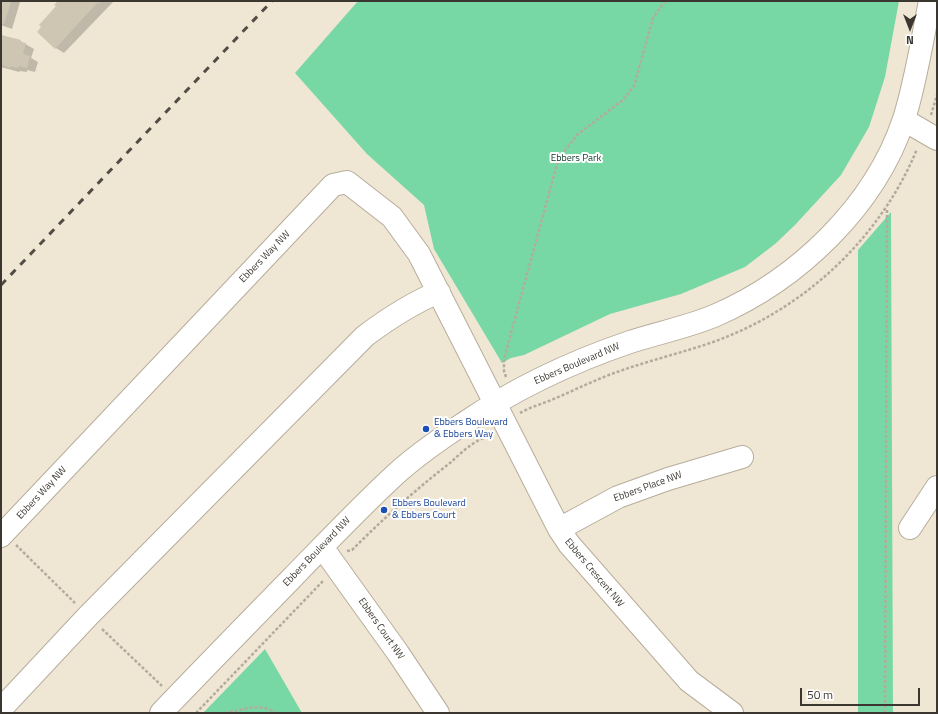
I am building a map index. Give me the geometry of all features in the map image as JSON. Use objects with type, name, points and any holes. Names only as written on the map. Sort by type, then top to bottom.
[{"type":"street","name":"Ebbers Boulevard NW","points":[[162,713],[322,547],[398,472],[426,449],[496,402],[555,371],[630,342],[713,316],[739,304],[789,273],[835,230],[856,205],[883,166],[904,120],[917,68],[930,1]]},
{"type":"street","points":[[904,120],[931,135]]},
{"type":"street","name":"Ebbers Way NW","points":[[1,536],[334,185],[347,182],[392,217],[419,254],[496,402]]},
{"type":"street","points":[[1,709],[88,616],[365,336],[388,318],[418,300],[439,292]]},
{"type":"street","name":"Ebbers Crescent NW","points":[[496,402],[559,529],[581,560],[689,681],[732,713]]},
{"type":"street","name":"Ebbers Place NW","points":[[559,529],[618,497],[668,479],[742,457]]},
{"type":"street","points":[[910,528],[937,487]]},
{"type":"street","name":"Ebbers Court NW","points":[[322,547],[398,653],[438,713]]},
{"type":"path","points":[[504,371],[504,359],[557,164],[563,153],[578,134],[623,100],[634,86],[653,18],[665,1]]},
{"type":"path","points":[[885,713],[887,208],[913,159],[931,135],[937,95]]},
{"type":"path","points":[[347,552],[352,550],[380,521],[421,485],[467,449],[484,437],[490,436],[491,432]]},
{"type":"path","points":[[196,713],[317,587],[323,583],[324,578]]},
{"type":"path","points":[[225,713],[256,707],[271,709],[276,713]]},
{"type":"green space","name":"Ebbers Park","points":[[358,1],[899,1],[885,77],[869,127],[841,175],[795,225],[775,244],[745,267],[681,294],[610,314],[524,355],[511,358],[502,363],[434,249],[424,205],[367,154],[295,73]]},
{"type":"green space","points":[[891,212],[893,713],[858,713],[858,250]]},
{"type":"green space","points":[[265,649],[302,713],[203,713]]},
{"type":"building","points":[[1,1],[11,2],[4,24],[1,24]]},
{"type":"building","points":[[58,1],[101,1],[99,4],[97,3],[55,49],[37,32],[41,27],[39,25],[56,6],[54,5]]},
{"type":"building","points":[[1,35],[21,40],[20,42],[26,43],[23,54],[30,56],[27,68],[11,66],[11,68],[1,65]]},
{"type":"railway","points":[[1,285],[272,1]]},
{"type":"place","name":"Ebbers Boulevard & Ebbers Way","points":[[426,429]]},
{"type":"place","name":"Ebbers Boulevard & Ebbers Court","points":[[384,510]]}]
